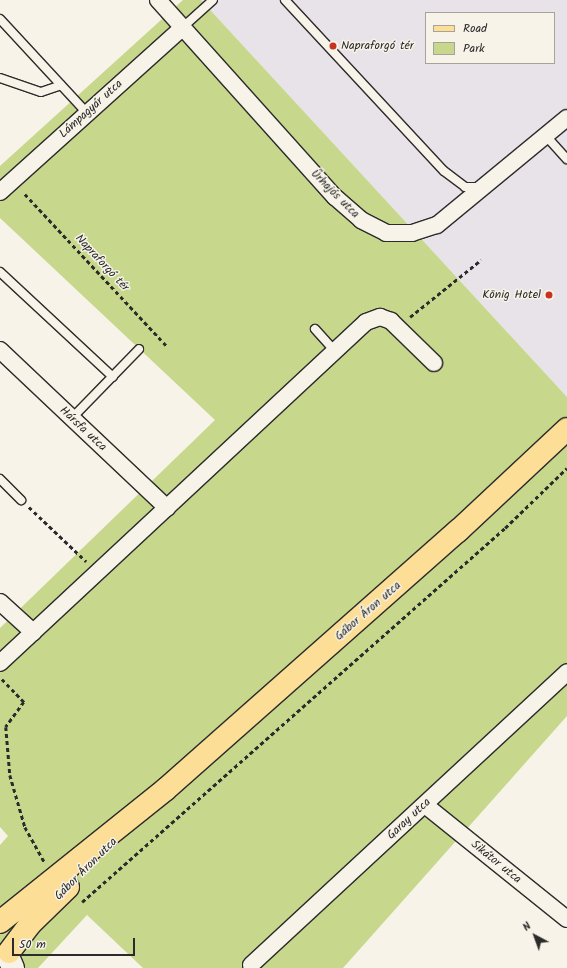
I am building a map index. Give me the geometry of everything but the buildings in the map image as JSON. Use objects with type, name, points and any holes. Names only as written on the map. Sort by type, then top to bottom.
[{"type":"main road","name":"Gábor Áron utca","points":[[0,922],[166,789],[458,531],[567,429]]},
{"type":"main road","name":"Gábor Áron utca","points":[[8,957],[30,924],[166,789]]},
{"type":"street","name":"Űrhajós utca","points":[[158,0],[335,197],[375,228],[399,235],[423,230],[451,215],[488,186],[567,118]]},
{"type":"street","name":"Lámpagyár utca","points":[[0,192],[183,27]]},
{"type":"street","points":[[0,663],[335,351],[372,319],[384,318],[399,326],[434,363]]},
{"type":"street","name":"Hársfa utca","points":[[0,350],[167,508]]},
{"type":"street","points":[[2,607],[33,632]]},
{"type":"street","name":"Garay utca","points":[[251,965],[567,672]]},
{"type":"street","name":"Sikátor utca","points":[[425,805],[567,919]]},
{"type":"lane","points":[[183,27],[214,0]]},
{"type":"lane","points":[[285,0],[455,182],[473,189],[488,186]]},
{"type":"lane","points":[[0,19],[87,113]]},
{"type":"lane","points":[[0,78],[41,92],[61,85]]},
{"type":"lane","points":[[546,136],[567,159]]},
{"type":"lane","points":[[0,272],[113,377]]},
{"type":"lane","points":[[315,329],[335,351]]},
{"type":"lane","points":[[72,418],[139,349]]},
{"type":"lane","points":[[0,479],[21,500]]},
{"type":"path","name":"Napraforgó tér","points":[[26,194],[166,345]]},
{"type":"path","points":[[399,326],[481,260]]},
{"type":"path","points":[[78,906],[505,528],[567,468]]},
{"type":"path","points":[[21,500],[98,572]]},
{"type":"path","points":[[0,677],[24,702],[6,727],[10,775],[25,827],[46,864],[40,868]]},
{"type":"shaded area","points":[[201,0],[567,0],[567,397]]},
{"type":"green space","points":[[183,0],[201,0],[567,397],[567,716],[343,968],[143,968],[87,915],[38,968],[0,968],[0,845],[8,836],[0,827],[0,628],[215,420],[0,218],[0,166]]},
{"type":"place","name":"Napraforgó tér","points":[[333,46]]},
{"type":"place","name":"König Hotel","points":[[549,295]]}]
